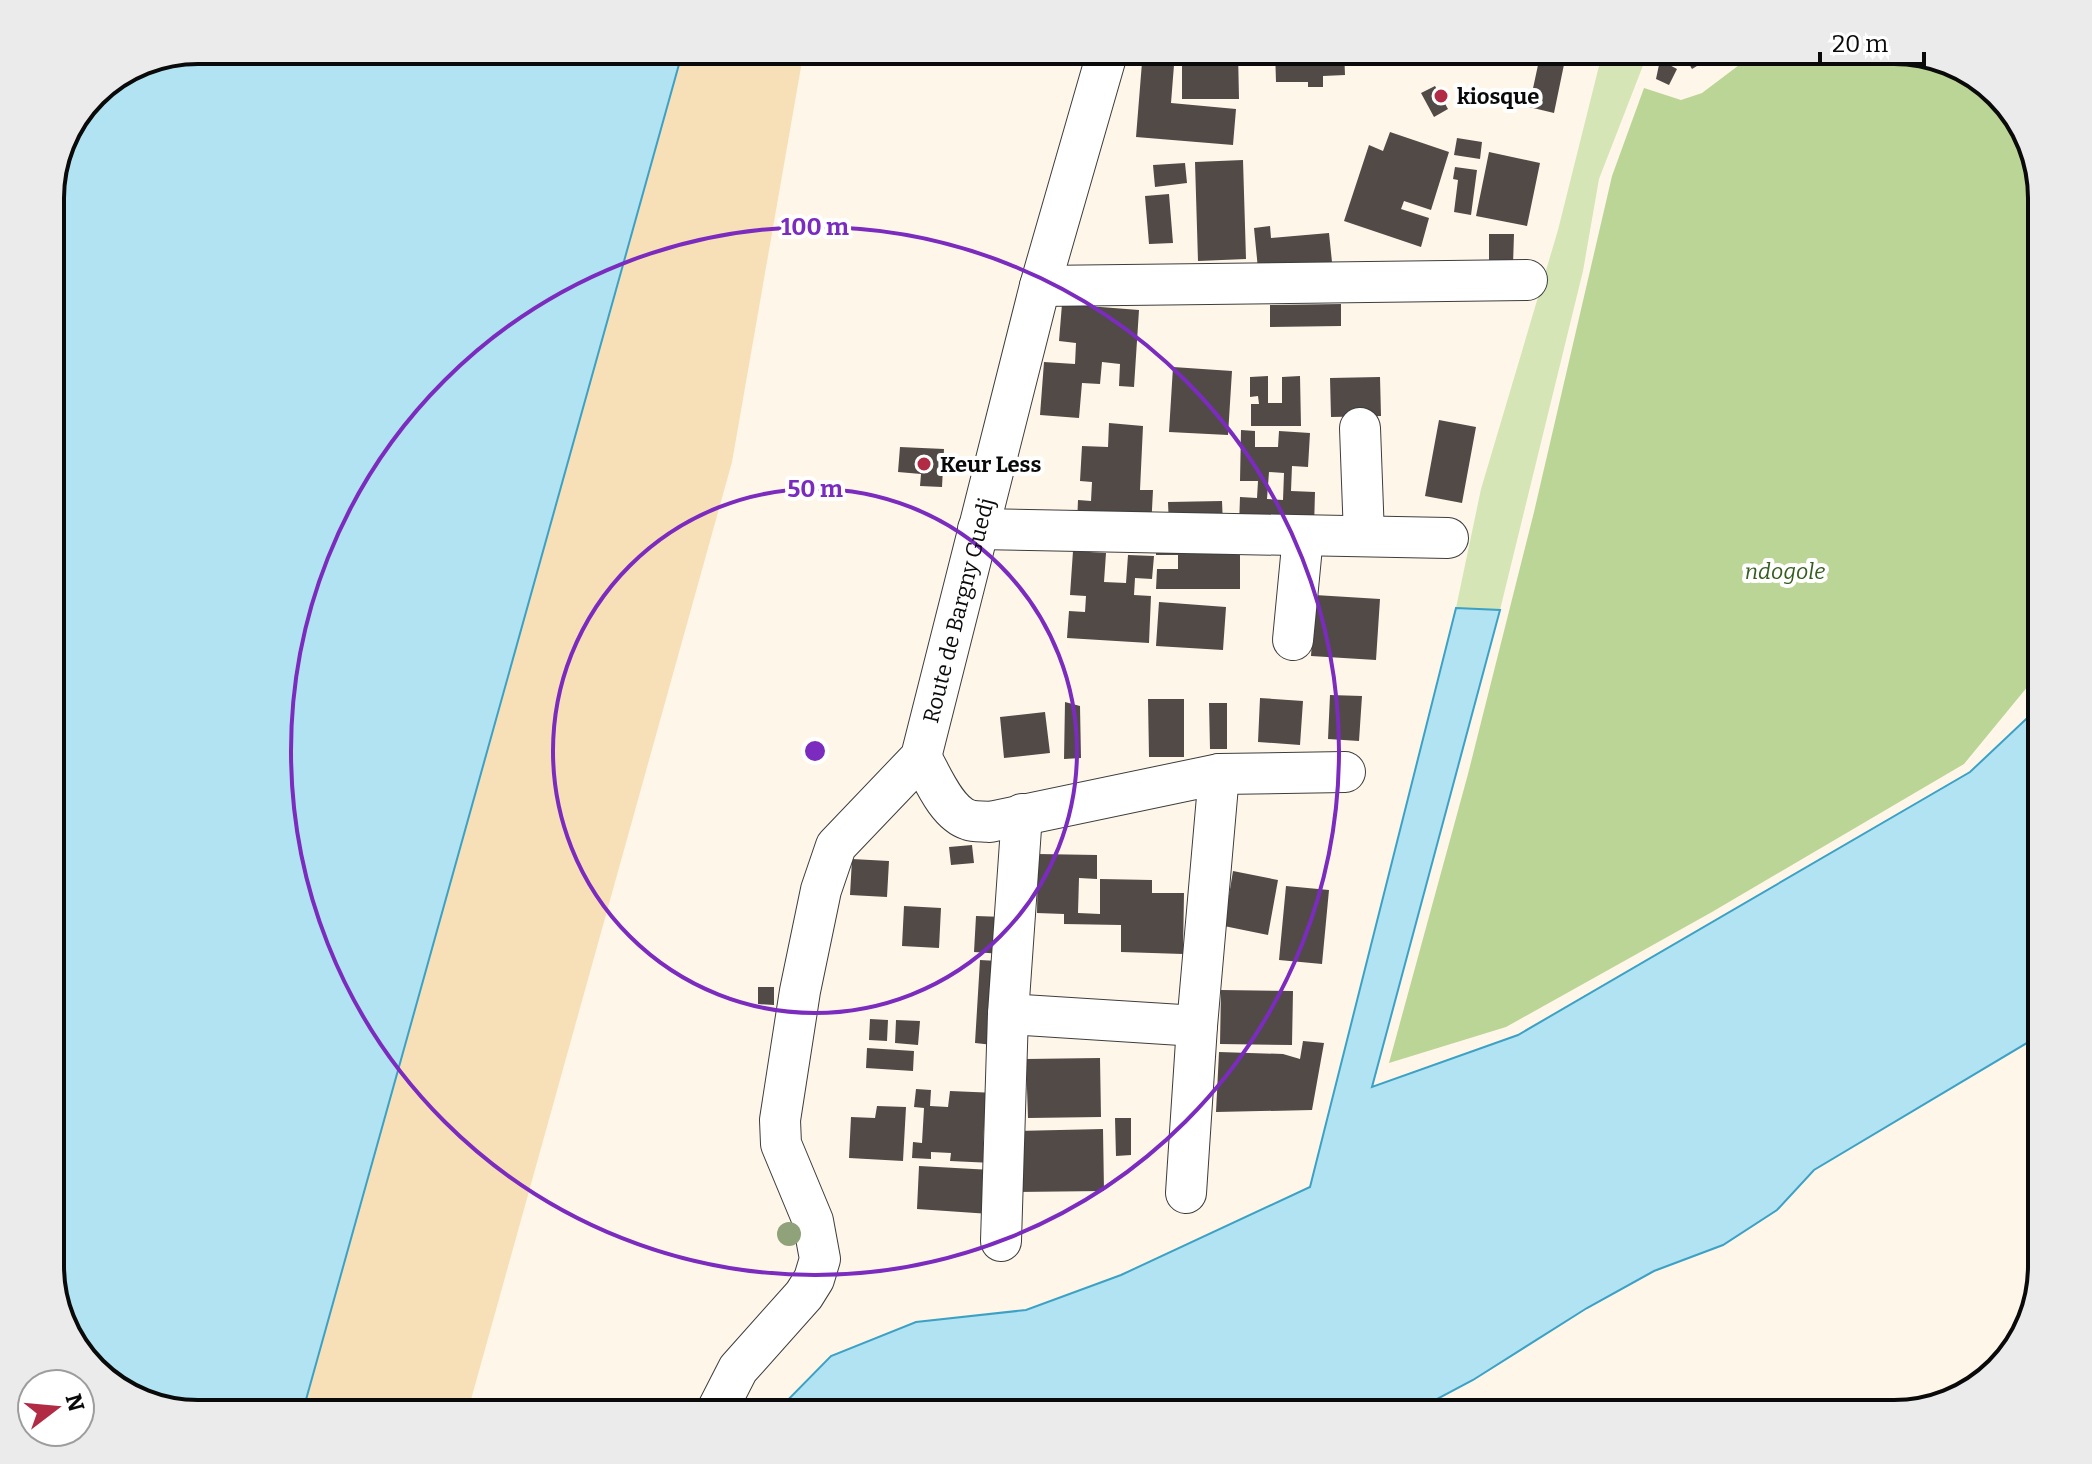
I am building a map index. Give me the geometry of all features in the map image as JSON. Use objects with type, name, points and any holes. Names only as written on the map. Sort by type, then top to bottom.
[{"type":"street","name":"Route de Bargny Guedj","points":[[722,1400],[738,1369],[804,1295],[814,1279],[820,1259],[813,1221],[781,1144],[781,1103],[821,890],[836,846],[921,757],[1040,286],[1104,64]]},
{"type":"street","points":[[1040,286],[1527,280]]},
{"type":"street","points":[[1360,428],[1364,536]]},
{"type":"street","points":[[978,529],[1448,538]]},
{"type":"street","points":[[1293,640],[1303,536]]},
{"type":"street","points":[[921,757],[942,794],[968,820],[990,822],[1219,774],[1345,772]]},
{"type":"street","points":[[1186,1193],[1219,774]]},
{"type":"street","points":[[1001,1241],[1008,1014],[1022,814]]},
{"type":"street","points":[[1008,1014],[1197,1026]]},
{"type":"green space","points":[[1600,64],[1644,64],[1599,179],[1583,271],[1500,610],[1456,608],[1481,489],[1558,230]]},
{"type":"green space","name":"ndogole","points":[[1740,64],[1912,65],[1953,78],[1969,87],[1995,110],[2010,131],[2023,163],[2028,198],[2028,686],[1964,764],[1712,912],[1506,1027],[1389,1063],[1468,774],[1534,512],[1612,176],[1644,88],[1681,100],[1702,93]]},
{"type":"sand","points":[[679,64],[802,64],[732,462],[471,1400],[306,1400]]},
{"type":"water","points":[[198,64],[679,64],[306,1400],[198,1400],[155,1393],[139,1386],[110,1367],[82,1333],[71,1309],[64,1275],[64,189],[78,139],[92,116],[110,97],[131,82],[155,71]]},
{"type":"water","points":[[1456,608],[1500,610],[1372,1087],[1518,1035],[1970,772],[2028,717],[2028,1042],[1814,1170],[1777,1210],[1723,1245],[1654,1271],[1435,1400],[788,1400],[831,1356],[916,1322],[1026,1310],[1121,1275],[1310,1187]]},
{"type":"building","points":[[1142,64],[1174,65],[1171,103],[1236,109],[1233,145],[1136,137]]},
{"type":"building","points":[[1182,64],[1238,64],[1239,99],[1182,99]]},
{"type":"building","points":[[1275,64],[1345,64],[1345,75],[1323,76],[1323,87],[1308,87],[1308,82],[1276,82]]},
{"type":"building","points":[[1534,64],[1564,64],[1554,113],[1529,107],[1538,65]]},
{"type":"building","points":[[1659,64],[1677,69],[1669,85],[1656,79]]},
{"type":"building","points":[[1435,86],[1448,109],[1434,117],[1421,93]]},
{"type":"building","points":[[1390,132],[1449,152],[1431,210],[1404,201],[1401,209],[1429,218],[1421,247],[1344,221],[1369,145],[1383,151]]},
{"type":"building","points":[[1457,138],[1482,142],[1480,159],[1454,155]]},
{"type":"building","points":[[1489,152],[1540,163],[1527,226],[1476,216]]},
{"type":"building","points":[[1243,160],[1246,259],[1198,261],[1195,162]]},
{"type":"building","points":[[1185,163],[1187,183],[1155,187],[1153,165]]},
{"type":"building","points":[[1455,167],[1477,170],[1471,215],[1454,212],[1458,180],[1453,179]]},
{"type":"building","points":[[1169,194],[1173,243],[1149,244],[1145,196]]},
{"type":"building","points":[[1270,226],[1271,238],[1329,233],[1332,262],[1258,269],[1254,228]]},
{"type":"building","points":[[1489,234],[1514,234],[1513,265],[1489,264]]},
{"type":"building","points":[[1062,304],[1139,310],[1134,387],[1119,386],[1120,364],[1102,362],[1100,384],[1082,383],[1079,418],[1040,415],[1044,362],[1075,364],[1076,343],[1059,341]]},
{"type":"building","points":[[1341,304],[1341,326],[1270,327],[1270,305]]},
{"type":"building","points":[[1173,367],[1232,371],[1228,435],[1169,432]]},
{"type":"building","points":[[1268,376],[1268,403],[1282,403],[1282,377],[1300,376],[1301,426],[1251,426],[1251,404],[1259,404],[1258,396],[1250,397],[1250,377]]},
{"type":"building","points":[[1380,377],[1381,416],[1331,417],[1330,378]]},
{"type":"building","points":[[1439,420],[1476,427],[1462,503],[1425,496]]},
{"type":"building","points":[[1109,423],[1143,426],[1140,490],[1153,490],[1151,529],[1077,524],[1078,500],[1091,501],[1092,482],[1080,481],[1082,446],[1108,447]]},
{"type":"building","points":[[1241,430],[1255,431],[1255,447],[1278,447],[1279,431],[1310,433],[1308,467],[1292,466],[1291,491],[1315,492],[1314,528],[1239,526],[1240,497],[1257,498],[1258,481],[1240,481]],"holes":[[[1269,472],[1284,473],[1283,500],[1267,499]]]},
{"type":"building","points":[[900,447],[944,449],[942,487],[920,486],[921,474],[898,472]]},
{"type":"building","points":[[1222,501],[1223,525],[1169,526],[1168,502]]},
{"type":"building","points":[[1156,542],[1240,542],[1240,589],[1156,589],[1157,569],[1178,569],[1178,555],[1156,555]]},
{"type":"building","points":[[1073,551],[1106,553],[1104,582],[1126,583],[1128,555],[1154,556],[1152,579],[1135,578],[1134,595],[1151,596],[1149,643],[1067,638],[1069,611],[1085,612],[1086,596],[1070,595]]},
{"type":"building","points":[[1315,595],[1380,599],[1376,660],[1311,656]]},
{"type":"building","points":[[1159,602],[1226,607],[1223,650],[1156,646]]},
{"type":"building","points":[[1330,695],[1362,696],[1359,741],[1328,739]]},
{"type":"building","points":[[1260,698],[1303,701],[1300,745],[1258,742]]},
{"type":"building","points":[[1148,699],[1184,699],[1184,757],[1149,757]]},
{"type":"building","points":[[1065,702],[1080,706],[1081,758],[1064,759]]},
{"type":"building","points":[[1209,703],[1227,703],[1227,749],[1210,749]]},
{"type":"building","points":[[1045,712],[1050,753],[1004,758],[1000,717]]},
{"type":"building","points":[[972,845],[974,863],[951,865],[949,847]]},
{"type":"building","points":[[1038,854],[1097,855],[1097,879],[1079,878],[1078,913],[1100,914],[1100,879],[1152,880],[1152,893],[1184,893],[1183,954],[1121,952],[1121,925],[1064,924],[1064,914],[1037,913]]},
{"type":"building","points":[[852,859],[889,861],[887,897],[850,895]]},
{"type":"building","points":[[1233,871],[1278,880],[1268,935],[1224,926]]},
{"type":"building","points":[[1286,886],[1329,890],[1322,964],[1279,960]]},
{"type":"building","points":[[904,906],[941,908],[939,948],[902,946]]},
{"type":"building","points":[[976,916],[1004,917],[1002,954],[974,952]]},
{"type":"building","points":[[980,960],[998,961],[993,1045],[975,1043]]},
{"type":"building","points":[[758,987],[774,987],[774,1005],[758,1004]]},
{"type":"building","points":[[1221,990],[1293,991],[1292,1045],[1220,1044]]},
{"type":"building","points":[[870,1019],[888,1020],[887,1041],[869,1040]]},
{"type":"building","points":[[896,1020],[920,1021],[918,1045],[895,1043]]},
{"type":"building","points":[[1303,1041],[1324,1043],[1312,1110],[1216,1112],[1219,1052],[1283,1054],[1300,1059]]},
{"type":"building","points":[[867,1048],[914,1051],[913,1071],[866,1068]]},
{"type":"building","points":[[1100,1058],[1101,1117],[1028,1118],[1026,1059]]},
{"type":"building","points":[[916,1089],[931,1090],[930,1106],[948,1107],[950,1091],[997,1093],[985,1111],[983,1142],[994,1142],[993,1163],[950,1161],[951,1153],[931,1152],[931,1159],[912,1158],[913,1142],[922,1143],[924,1108],[914,1107]]},
{"type":"building","points":[[877,1106],[906,1107],[903,1161],[849,1158],[851,1117],[875,1118]]},
{"type":"building","points":[[1115,1118],[1131,1118],[1131,1155],[1116,1156]]},
{"type":"building","points":[[1103,1129],[1104,1191],[1014,1192],[1013,1131]]},
{"type":"building","points":[[919,1166],[992,1170],[990,1214],[917,1209]]},
{"type":"place","name":"kiosque","points":[[1441,96]]},
{"type":"place","name":"Keur Less","points":[[924,464]]}]
